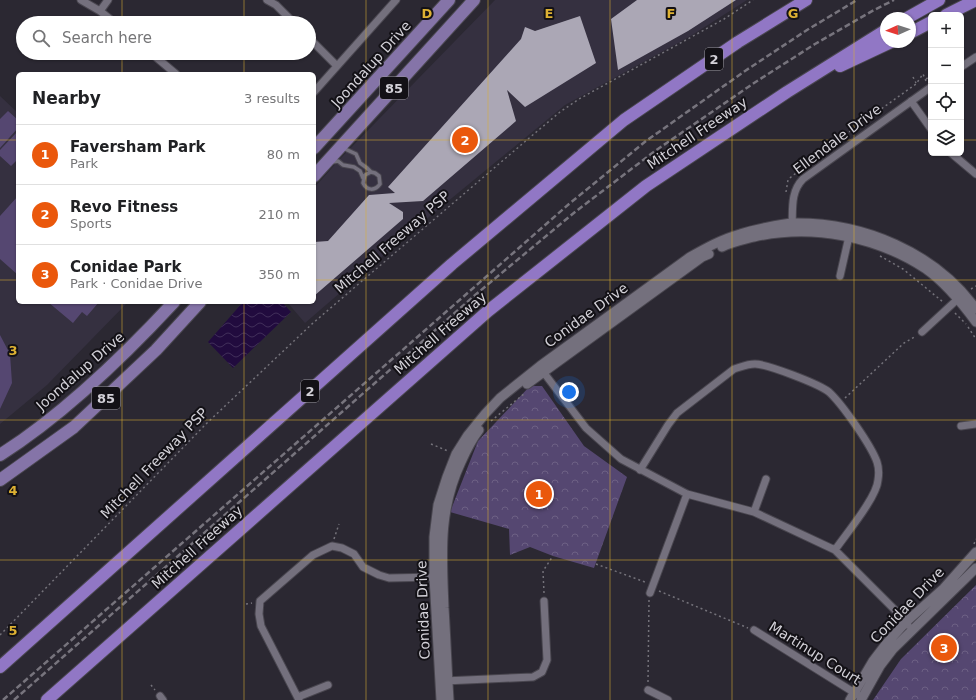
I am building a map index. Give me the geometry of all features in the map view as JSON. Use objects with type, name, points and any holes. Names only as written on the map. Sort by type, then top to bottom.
[{"type":"highway","name":"2","points":[[0,667],[452,264],[618,125],[738,42],[806,0]]},
{"type":"highway","points":[[916,13],[939,0]]},
{"type":"highway","points":[[952,12],[976,0]]},
{"type":"highway","points":[[916,30],[928,24]]},
{"type":"highway","name":"Mitchell Freeway","points":[[47,700],[488,311],[646,186],[787,92],[880,34]]},
{"type":"highway","points":[[787,92],[880,47]]},
{"type":"main road","name":"Joondalup Drive","points":[[316,146],[449,0]]},
{"type":"main road","name":"85","points":[[316,174],[474,0]]},
{"type":"main road","points":[[316,152],[325,147],[340,147]]},
{"type":"main road","name":"Joondalup Drive","points":[[0,455],[62,410],[143,336],[172,304]]},
{"type":"main road","name":"85","points":[[0,480],[74,427],[156,350],[198,304]]},
{"type":"street","points":[[80,0],[106,16]]},
{"type":"street","points":[[100,11],[108,0]]},
{"type":"street","points":[[267,0],[276,5],[287,16]]},
{"type":"street","points":[[316,90],[396,0]]},
{"type":"street","points":[[316,45],[337,66]]},
{"type":"street","points":[[964,65],[976,57]]},
{"type":"street","points":[[159,60],[174,72]]},
{"type":"street","name":"Ellendale Drive","points":[[792,227],[794,194],[797,185],[803,179],[928,89]]},
{"type":"street","points":[[910,101],[928,125]]},
{"type":"street","points":[[955,156],[976,174]]},
{"type":"street","name":"Conidae Drive","points":[[449,700],[444,681],[438,577],[434,537],[438,505],[456,454],[468,435],[492,406],[690,257],[716,243],[740,234],[792,227],[825,225],[850,233],[890,242],[914,254],[934,267],[964,293],[976,309]]},
{"type":"street","points":[[840,276],[850,233]]},
{"type":"street","name":"Conidae Drive","points":[[850,233],[926,269],[944,284],[976,322]]},
{"type":"street","points":[[922,332],[964,293]]},
{"type":"street","points":[[640,470],[677,413],[734,369],[744,365],[762,365],[818,385],[829,392],[869,445],[877,463],[879,472],[875,493],[835,550]]},
{"type":"street","points":[[541,369],[586,428],[621,459],[686,494],[754,512],[835,550],[906,622],[912,630]]},
{"type":"street","name":"Conidae Drive","points":[[438,577],[442,553],[444,516],[451,487],[465,454],[476,434],[504,402],[541,369]]},
{"type":"street","points":[[961,426],[976,424]]},
{"type":"street","points":[[754,512],[766,479]]},
{"type":"street","points":[[651,588],[686,494]]},
{"type":"street","points":[[328,685],[298,699],[261,626],[259,614],[260,601],[313,555],[332,546],[342,548],[354,554],[363,567],[388,578],[438,577]]},
{"type":"street","name":"Conidae Drive","points":[[852,696],[878,655],[906,622],[944,588],[976,552]]},
{"type":"street","name":"Conidae Drive","points":[[862,699],[880,666],[893,649],[976,568]]},
{"type":"street","points":[[444,681],[533,677],[542,672],[547,660],[544,601]]},
{"type":"street","name":"Martinup Court","points":[[754,630],[852,696],[862,699]]},
{"type":"street","name":"Conidae Drive","points":[[441,700],[444,681]]},
{"type":"street","points":[[648,690],[668,700]]},
{"type":"lane","points":[[327,161],[338,161],[343,165],[360,171],[365,187],[373,190],[377,188],[380,184],[379,176],[371,172],[360,163],[356,154],[340,147]]},
{"type":"lane","points":[[363,178],[371,172]]},
{"type":"path","name":"Mitchell Freeway PSP","points":[[0,635],[196,433],[241,389],[313,323],[528,138],[579,99],[724,19],[753,0]]},
{"type":"path","points":[[880,256],[903,269],[949,307],[962,320],[976,339]]},
{"type":"path","points":[[839,404],[904,343],[922,332]]},
{"type":"path","points":[[491,421],[528,391]]},
{"type":"path","points":[[431,444],[456,454]]},
{"type":"path","points":[[332,546],[339,524]]},
{"type":"path","points":[[544,601],[543,572],[553,556]]},
{"type":"path","points":[[596,564],[754,630]]},
{"type":"path","points":[[648,690],[651,588]]},
{"type":"shaded area","points":[[495,0],[747,0],[689,37],[565,105],[413,230],[305,323],[289,304],[316,304],[316,186],[338,161]]},
{"type":"shaded area","points":[[0,96],[16,111],[16,304],[126,304],[47,385],[0,424]]},
{"type":"green space","points":[[8,111],[16,118],[16,130],[0,148],[0,119]]},
{"type":"green space","points":[[16,133],[16,161],[11,166],[0,156],[0,150]]},
{"type":"green space","points":[[16,198],[16,273],[0,259],[0,216]]},
{"type":"green space","points":[[50,304],[97,304],[87,316],[82,312],[73,323]]},
{"type":"green space","points":[[0,335],[10,354],[12,383],[0,409]]},
{"type":"green space","points":[[530,386],[542,386],[584,446],[627,477],[594,568],[553,556],[530,547],[510,555],[509,529],[450,512],[478,441]]},
{"type":"green space","points":[[976,585],[976,700],[873,700],[901,659]]},
{"type":"water","points":[[241,304],[284,304],[291,312],[233,368],[208,342]]},
{"type":"building","points":[[637,0],[736,0],[688,31],[618,70],[611,19]]},
{"type":"building","points":[[580,16],[596,63],[525,107],[507,90],[516,121],[423,201],[389,203],[403,212],[403,219],[316,294],[316,242],[328,241],[369,195],[395,193],[388,187],[521,39],[525,27],[535,31]]},
{"type":"railway","points":[[3,700],[569,204],[646,141],[745,71],[807,30],[857,0]]},
{"type":"railway","points":[[14,700],[474,296],[575,212],[655,151],[754,83],[815,44],[894,0]]},
{"type":"place","name":"Revo Fitness","points":[[465,140]]},
{"type":"place","name":"Faversham Park","points":[[539,494]]},
{"type":"place","name":"Conidae Park","points":[[944,648]]}]
